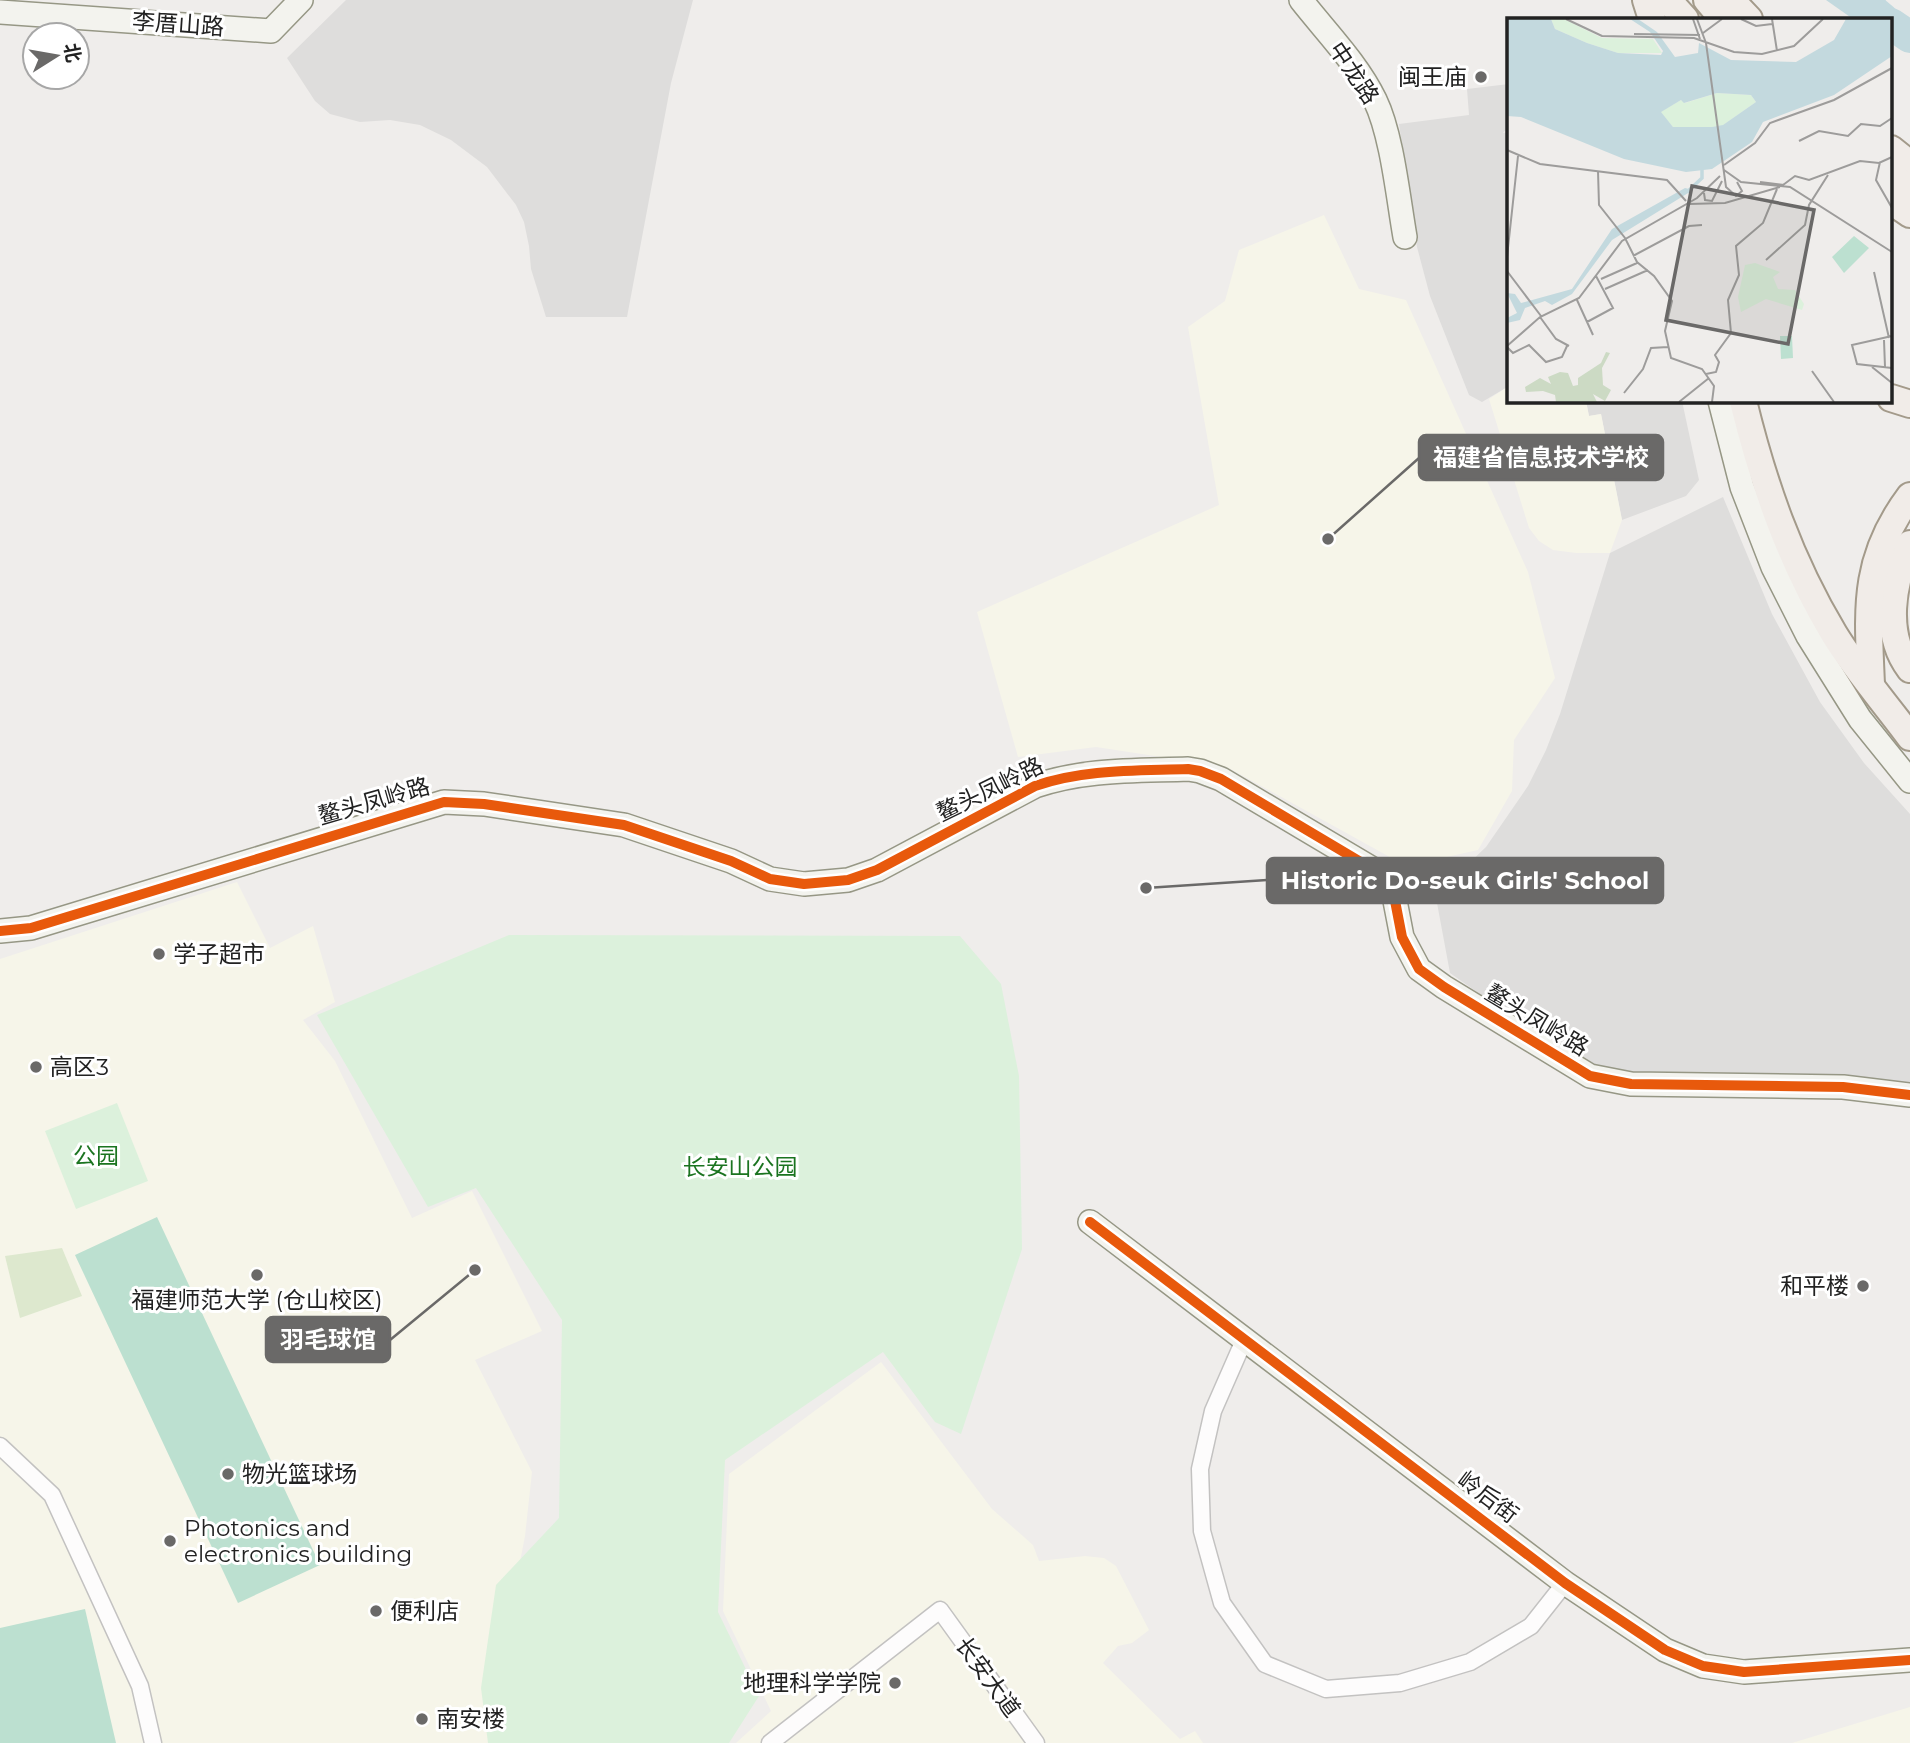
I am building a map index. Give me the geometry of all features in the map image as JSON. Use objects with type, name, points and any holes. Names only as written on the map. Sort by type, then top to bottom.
[{"type":"main road","points":[[1646,0],[1652,18]]},
{"type":"main road","points":[[1668,0],[1684,18]]},
{"type":"main road","points":[[1707,0],[1722,18]]},
{"type":"main road","points":[[1731,0],[1748,18]]},
{"type":"main road","points":[[1892,150],[1910,164]]},
{"type":"main road","points":[[1892,176],[1910,190]]},
{"type":"main road","points":[[1892,202],[1910,214]]},
{"type":"main road","points":[[1892,398],[1910,404]]},
{"type":"main road","points":[[1744,402],[1772,502],[1802,577],[1835,636],[1910,737]]},
{"type":"main road","points":[[1871,685],[1868,607],[1878,550],[1893,519],[1910,496]]},
{"type":"main road","points":[[1910,544],[1900,571],[1893,605],[1894,636],[1901,657],[1910,669]]},
{"type":"street","name":"李厝山路","points":[[0,12],[271,31],[302,0]]},
{"type":"street","name":"中龙路","points":[[1301,0],[1356,70],[1375,101],[1384,126],[1405,237]]},
{"type":"street","points":[[1638,0],[1639,18]]},
{"type":"street","points":[[1720,402],[1742,487],[1773,567],[1808,636],[1860,719],[1910,781]]},
{"type":"street","name":"鳌头凤岭路","points":[[0,931],[31,928],[444,802],[484,804],[624,825],[731,861],[770,878],[791,883],[817,884],[848,880],[877,870],[1048,781],[1091,773],[1188,769],[1221,779],[1391,880],[1402,937],[1419,969],[1590,1076],[1631,1084],[1843,1087],[1910,1095]]},
{"type":"street","name":"岭后街","points":[[1090,1222],[1565,1583],[1651,1642],[1678,1657],[1703,1666],[1744,1672],[1910,1660]]},
{"type":"street","points":[[1245,1338],[1213,1410],[1200,1469],[1202,1531],[1222,1603],[1265,1664],[1326,1689],[1400,1683],[1470,1662],[1531,1626],[1565,1583]]},
{"type":"street","points":[[0,1446],[52,1495],[140,1686],[153,1743]]},
{"type":"street","name":"长安大道","points":[[770,1743],[940,1610],[1036,1743]]},
{"type":"shaded area","points":[[346,0],[693,0],[671,83],[627,317],[546,317],[531,269],[524,222],[516,205],[487,167],[451,140],[420,125],[390,120],[360,122],[330,114],[315,101],[287,58]]},
{"type":"shaded area","points":[[1507,84],[1507,128],[1503,133],[1507,132],[1507,387],[1482,402],[1469,395],[1430,296],[1417,247],[1399,124],[1469,115],[1467,89]]},
{"type":"shaded area","points":[[1324,215],[1359,289],[1406,300],[1528,572],[1555,678],[1514,740],[1512,791],[1478,850],[1406,866],[1227,767],[1096,747],[1018,757],[977,612],[1219,505],[1188,327],[1225,301],[1239,250]]},
{"type":"shaded area","points":[[1507,387],[1507,402],[1586,402],[1589,416],[1601,414],[1622,520],[1610,553],[1553,550],[1539,541],[1529,528],[1489,399]]},
{"type":"shaded area","points":[[1586,402],[1682,402],[1699,480],[1686,496],[1622,520],[1601,414],[1589,416]]},
{"type":"shaded area","points":[[1723,497],[1772,614],[1820,702],[1864,763],[1910,814],[1910,1082],[1622,1074],[1576,1062],[1450,973],[1437,903],[1451,869],[1464,868],[1486,847],[1528,786],[1546,750],[1560,714],[1610,553]]},
{"type":"shaded area","name":"福建师范大学 (仓山校区)","points":[[237,882],[270,948],[313,926],[335,1002],[303,1020],[335,1061],[412,1218],[472,1191],[542,1331],[475,1360],[532,1472],[525,1536],[504,1644],[501,1743],[0,1743],[0,959]]},
{"type":"shaded area","points":[[881,1362],[992,1509],[1033,1545],[1039,1561],[1085,1556],[1104,1558],[1116,1566],[1149,1630],[1132,1643],[1118,1646],[1103,1663],[1180,1739],[1195,1731],[1203,1743],[736,1743],[771,1711],[723,1611],[729,1474]]},
{"type":"shaded area","points":[[1910,1707],[1910,1743],[1792,1743]]},
{"type":"green space","name":"长安山公园","points":[[509,935],[960,936],[1001,984],[1019,1076],[1022,1249],[961,1434],[935,1422],[883,1352],[725,1460],[718,1612],[759,1696],[729,1743],[488,1743],[481,1688],[496,1585],[559,1518],[562,1320],[476,1188],[428,1207],[317,1015]]},
{"type":"green space","name":"公园","points":[[117,1103],[148,1181],[76,1209],[45,1131]]},
{"type":"green space","name":"物光篮球场","points":[[157,1217],[320,1565],[238,1603],[75,1255]]},
{"type":"green space","points":[[62,1248],[82,1296],[20,1318],[5,1256]]},
{"type":"green space","points":[[85,1609],[116,1743],[0,1743],[0,1628]]},
{"type":"water","points":[[1826,0],[1886,0],[1870,18],[1852,18]]},
{"type":"waterway","points":[[1860,0],[1882,18]]},
{"type":"waterway","points":[[1892,25],[1910,37]]},
{"type":"cycle path","points":[[0,931],[31,928],[444,802],[484,804],[624,825],[731,861],[770,879],[804,884],[848,880],[877,870],[1035,786],[1054,780],[1091,774],[1188,769],[1221,779],[1391,880],[1402,937],[1419,969],[1590,1076],[1631,1084],[1843,1087],[1910,1095]]},
{"type":"cycle path","points":[[1090,1222],[1565,1583],[1665,1650],[1703,1666],[1744,1672],[1910,1660]]},
{"type":"place","name":"闽王庙","points":[[1481,77]]},
{"type":"place","name":"福建省信息技术学校","points":[[1328,539]]},
{"type":"place","name":"Historic Do-seuk Girls' School","points":[[1146,888]]},
{"type":"place","name":"学子超市","points":[[159,954]]},
{"type":"place","name":"高区3","points":[[36,1067]]},
{"type":"place","name":"羽毛球馆","points":[[475,1270]]},
{"type":"place","name":"福建师范大学 (仓山校区)","points":[[257,1275]]},
{"type":"place","name":"和平楼","points":[[1863,1286]]},
{"type":"place","name":"物光篮球场","points":[[228,1474]]},
{"type":"place","name":"Photonics and electronics building","points":[[170,1541]]},
{"type":"place","name":"便利店","points":[[376,1611]]},
{"type":"place","name":"地理科学学院","points":[[895,1683]]},
{"type":"place","name":"南安楼","points":[[422,1719]]}]
